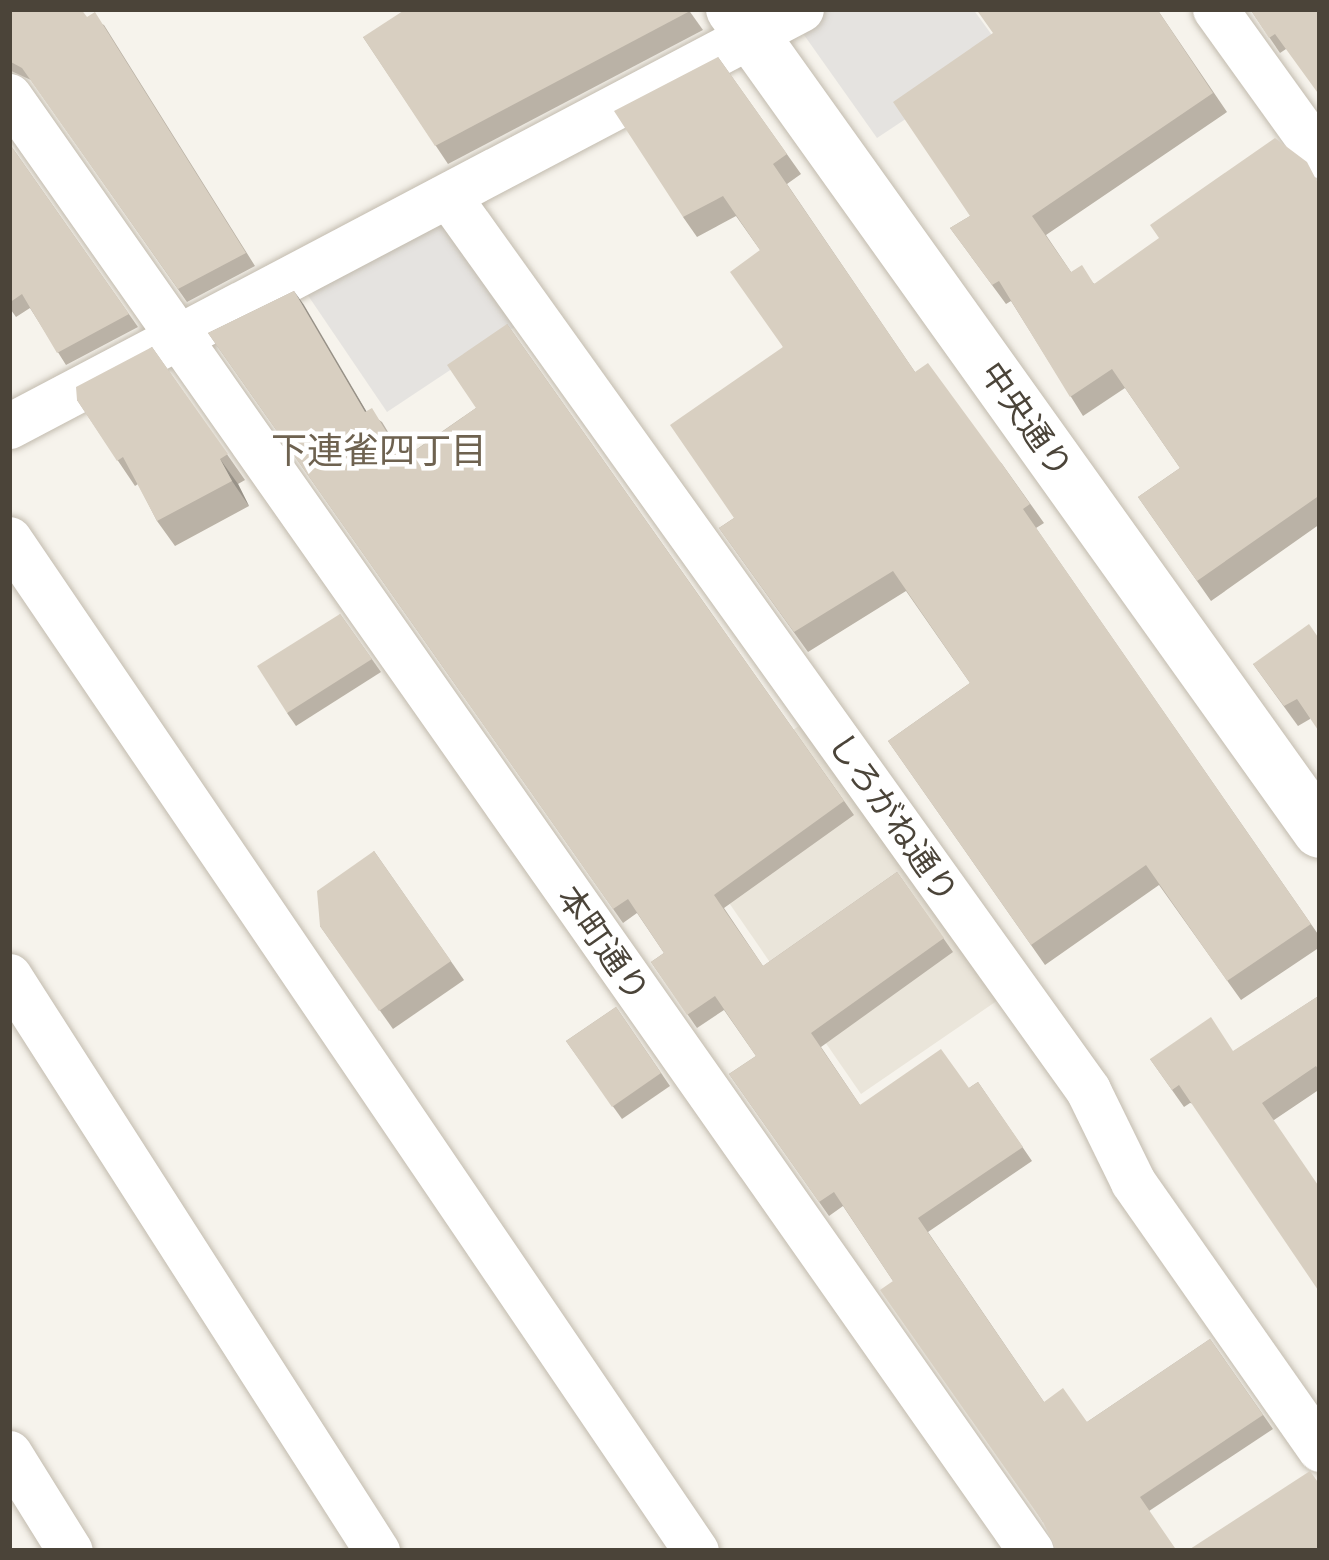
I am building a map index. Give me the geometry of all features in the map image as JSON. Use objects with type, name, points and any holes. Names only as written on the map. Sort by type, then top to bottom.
[{"type":"street","points":[[9,426],[448,197],[744,23],[801,9]]},
{"type":"street","points":[[1214,9],[1320,154]]},
{"type":"street","name":"中央通り","points":[[744,23],[1320,830]]},
{"type":"street","name":"本町通り","points":[[9,96],[1030,1551]]},
{"type":"street","name":"しろがね通り","points":[[448,197],[1088,1090],[1133,1183],[1320,1450]]},
{"type":"street","points":[[9,539],[696,1551]]},
{"type":"street","points":[[9,976],[377,1551]]},
{"type":"street","points":[[9,1454],[70,1551]]},
{"type":"shaded area","points":[[824,9],[973,9],[1005,53],[877,138],[797,25]]},
{"type":"shaded area","points":[[445,221],[518,325],[387,412],[307,294]]},
{"type":"shaded area","points":[[806,721],[1004,996],[861,1094],[669,816]]},
{"type":"building","points":[[9,9],[81,9],[87,17],[95,12],[246,253],[178,289],[22,68],[9,61]]},
{"type":"building","points":[[406,9],[690,11],[435,146],[363,37]]},
{"type":"building","points":[[976,9],[1157,9],[1213,93],[1032,216],[1071,272],[1082,265],[1094,284],[1159,238],[1150,225],[1275,138],[1307,162],[1320,187],[1320,495],[1197,581],[1138,497],[1180,468],[1112,369],[1070,397],[999,281],[992,285],[950,228],[970,216],[893,102],[993,33]]},
{"type":"building","points":[[1250,9],[1320,9],[1320,96],[1275,34],[1269,38]]},
{"type":"building","points":[[718,57],[787,154],[773,164],[915,372],[928,363],[1002,464],[1030,504],[1023,509],[1311,924],[1227,981],[1146,865],[1031,945],[888,741],[970,683],[893,571],[794,632],[719,528],[734,518],[670,425],[783,347],[730,272],[760,250],[723,196],[683,217],[614,111]]},
{"type":"building","points":[[9,143],[129,314],[57,353],[22,294],[9,303]]},
{"type":"building","points":[[294,291],[365,412],[372,408],[403,459],[476,408],[447,365],[507,324],[844,801],[714,895],[763,966],[897,872],[944,938],[811,1033],[860,1105],[941,1049],[969,1088],[978,1082],[1023,1147],[918,1218],[1044,1402],[1063,1388],[1087,1422],[1210,1339],[1263,1415],[1140,1497],[1177,1551],[1057,1551],[1043,1522],[880,1290],[893,1281],[834,1192],[819,1202],[729,1074],[756,1056],[715,996],[687,1015],[651,962],[664,953],[628,899],[613,909],[208,333]]},
{"type":"building","points":[[152,347],[228,454],[220,459],[232,481],[157,521],[123,457],[117,461],[77,400],[76,387]]},
{"type":"building","points":[[340,614],[372,659],[287,713],[257,666]]},
{"type":"building","points":[[1309,624],[1320,640],[1320,733],[1297,699],[1284,706],[1253,664]]},
{"type":"building","points":[[374,851],[451,961],[379,1011],[320,926],[317,891]]},
{"type":"building","points":[[1320,995],[1320,1073],[1316,1066],[1262,1103],[1320,1188],[1320,1293],[1179,1085],[1172,1090],[1150,1059],[1211,1017],[1233,1051]]},
{"type":"building","points":[[616,1007],[661,1073],[612,1107],[566,1041]]},
{"type":"building","points":[[1310,1471],[1320,1485],[1320,1551],[1187,1551]]},
{"type":"district","name":"下連雀四丁目","points":[[379,452]]}]
